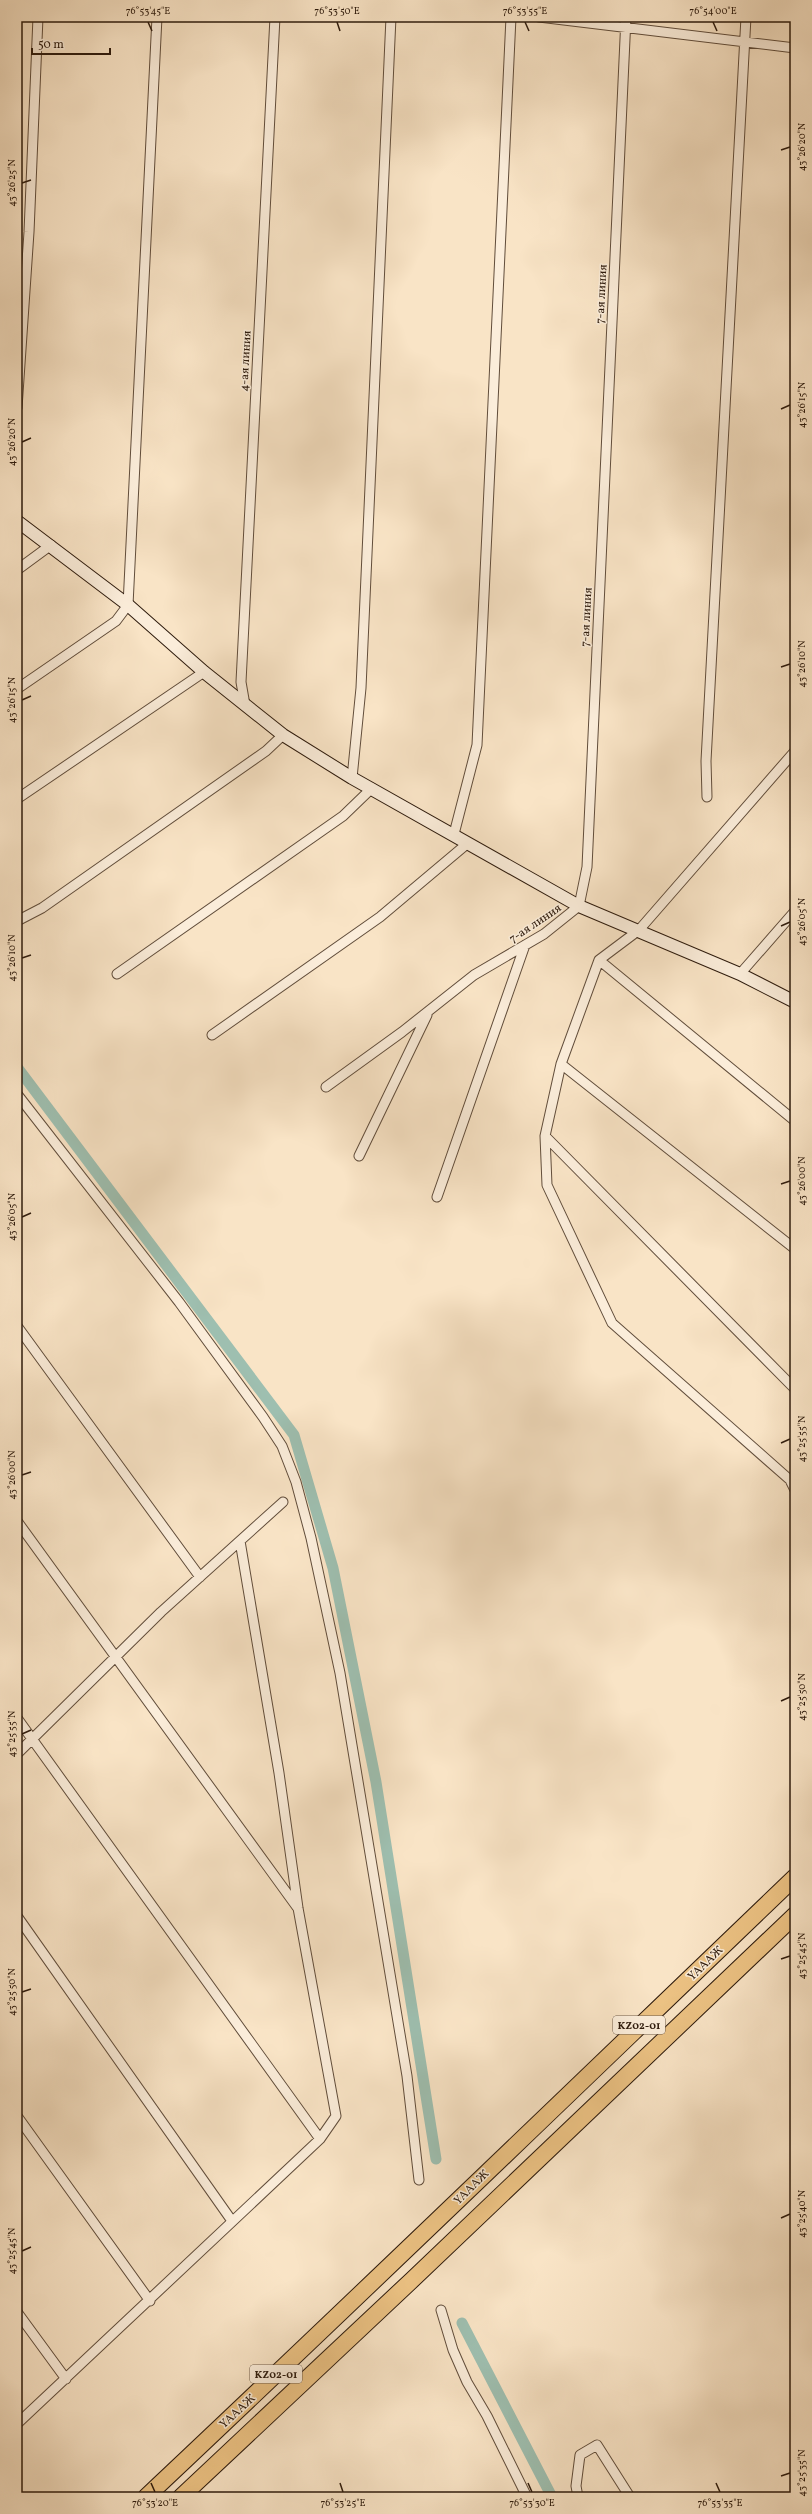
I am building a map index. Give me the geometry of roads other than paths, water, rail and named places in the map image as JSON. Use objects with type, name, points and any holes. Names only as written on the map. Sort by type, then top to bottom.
[{"type":"highway","name":"ҮАААЖ","points":[[146,2497],[406,2252],[484,2174],[795,1877]]},
{"type":"highway","name":"ҮАААЖ","points":[[182,2497],[795,1915]]},
{"type":"street","points":[[17,408],[29,232],[38,17]]},
{"type":"street","points":[[17,688],[116,621],[128,605],[157,17]]},
{"type":"street","name":"4-ая линия","points":[[245,705],[241,682],[275,17]]},
{"type":"street","points":[[352,778],[361,688],[391,17]]},
{"type":"street","points":[[454,834],[477,745],[511,17]]},
{"type":"street","points":[[539,17],[795,48]]},
{"type":"street","name":"7-ая линия","points":[[326,1087],[428,1012],[474,975],[544,934],[579,906],[587,867],[626,17]]},
{"type":"street","points":[[707,797],[708,737],[746,17]]},
{"type":"street","points":[[17,521],[51,545],[128,605],[204,672],[283,735],[352,778],[454,834],[579,906],[639,930],[740,974],[795,1002]]},
{"type":"street","points":[[17,570],[51,545]]},
{"type":"street","points":[[17,799],[204,672]]},
{"type":"street","points":[[17,921],[42,908],[266,751],[283,735]]},
{"type":"street","points":[[795,751],[639,930],[600,960],[562,1064],[545,1136],[547,1185],[612,1323],[793,1478],[795,1490]]},
{"type":"street","points":[[117,974],[343,816],[372,788]]},
{"type":"street","points":[[212,1035],[380,918],[468,843]]},
{"type":"street","points":[[740,974],[795,911]]},
{"type":"street","points":[[437,1197],[525,945]]},
{"type":"street","points":[[600,960],[795,1121]]},
{"type":"street","points":[[359,1156],[428,1012]]},
{"type":"street","points":[[562,1064],[795,1249]]},
{"type":"street","points":[[17,1094],[170,1290],[263,1418],[282,1446],[293,1475],[311,1538],[340,1673],[407,2076],[419,2180]]},
{"type":"street","points":[[545,1136],[795,1389]]},
{"type":"street","points":[[17,1326],[200,1577]]},
{"type":"street","points":[[17,1754],[116,1656],[283,1502]]},
{"type":"street","points":[[17,1521],[298,1908]]},
{"type":"street","points":[[17,2424],[150,2301],[232,2221],[320,2139],[336,2116],[335,2102],[298,1908],[279,1773],[240,1541]]},
{"type":"street","points":[[17,1718],[320,2139]]},
{"type":"street","points":[[17,1916],[232,2221]]},
{"type":"street","points":[[17,2116],[150,2301]]},
{"type":"street","points":[[441,2310],[453,2350],[467,2382],[526,2497]]},
{"type":"street","points":[[17,2312],[66,2379]]},
{"type":"street","points":[[578,2497],[576,2486],[580,2455],[597,2445],[630,2497]]},
{"type":"waterway","points":[[17,1067],[294,1435],[333,1568],[376,1782],[436,2159]]},
{"type":"waterway","points":[[462,2323],[552,2497]]}]
